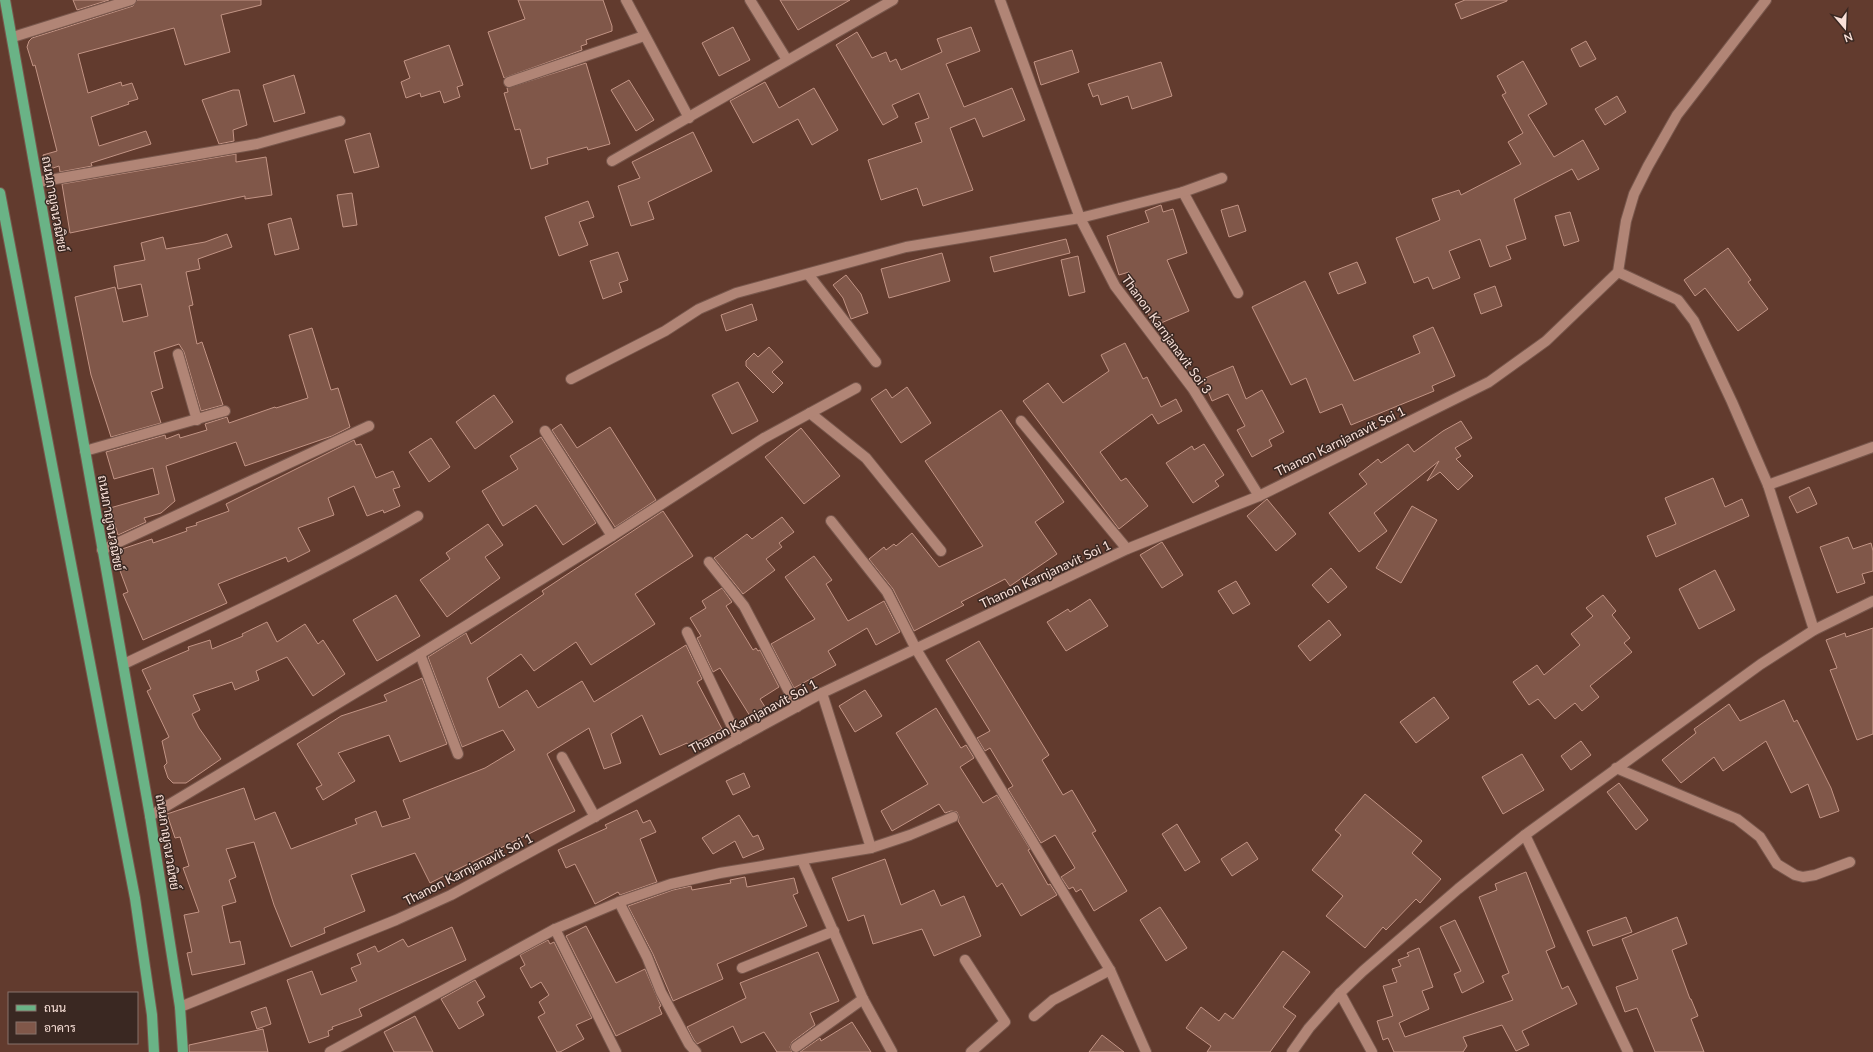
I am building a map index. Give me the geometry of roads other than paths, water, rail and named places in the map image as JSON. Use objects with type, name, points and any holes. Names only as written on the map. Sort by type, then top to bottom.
[{"type":"main road","name":"ถนนกาญจนวณิชย์","points":[[5,0],[13,37],[102,550],[124,664],[150,816],[180,1008],[183,1052]]},
{"type":"main road","points":[[0,193],[135,898],[152,1015],[154,1052]]},
{"type":"street","points":[[13,37],[131,0]]},
{"type":"street","points":[[626,0],[689,118]]},
{"type":"street","points":[[750,0],[787,60]]},
{"type":"street","name":"Thanon Karnjanavit Soi 3","points":[[1000,0],[1080,218],[1114,286],[1192,389],[1259,496]]},
{"type":"street","points":[[1766,0],[1677,115],[1648,166],[1634,194],[1626,221],[1618,272],[1678,300],[1689,313],[1732,402],[1768,485],[1814,630]]},
{"type":"street","points":[[612,161],[689,118],[888,1]]},
{"type":"street","points":[[510,82],[644,36]]},
{"type":"street","points":[[38,182],[257,144],[340,121]]},
{"type":"street","points":[[571,379],[665,331],[718,300],[736,293],[906,247],[1080,218],[1183,192],[1222,178]]},
{"type":"street","points":[[1183,192],[1238,293]]},
{"type":"street","name":"Thanon Karnjanavit Soi 1","points":[[180,1008],[451,895],[822,693],[1127,549],[1259,496],[1489,382],[1546,341],[1618,272]]},
{"type":"street","points":[[808,274],[876,362]]},
{"type":"street","points":[[178,354],[197,420]]},
{"type":"street","points":[[150,816],[420,654],[612,536],[764,438],[856,388]]},
{"type":"street","points":[[85,451],[225,411]]},
{"type":"street","points":[[810,412],[866,458],[941,551]]},
{"type":"street","points":[[1020,421],[1127,549]]},
{"type":"street","points":[[102,550],[369,426]]},
{"type":"street","points":[[545,431],[612,536]]},
{"type":"street","points":[[1768,485],[1873,447]]},
{"type":"street","points":[[124,664],[275,593],[418,516]]},
{"type":"street","points":[[831,521],[887,592],[916,649],[1110,970],[1146,1052]]},
{"type":"street","points":[[709,562],[744,606],[797,707]]},
{"type":"street","points":[[1292,1052],[1309,1028],[1340,993],[1389,948],[1458,889],[1525,835],[1760,664],[1814,630],[1873,601]]},
{"type":"street","points":[[687,632],[738,739]]},
{"type":"street","points":[[420,654],[458,754]]},
{"type":"street","points":[[822,693],[871,848]]},
{"type":"street","points":[[562,757],[595,817]]},
{"type":"street","points":[[1616,768],[1737,818],[1760,837],[1777,864],[1795,875],[1803,877],[1815,875],[1850,862]]},
{"type":"street","points":[[330,1052],[555,929],[619,902],[671,884],[692,879],[871,848],[910,835],[953,817]]},
{"type":"street","points":[[1525,835],[1628,1052]]},
{"type":"street","points":[[802,860],[863,999],[892,1052]]},
{"type":"street","points":[[619,902],[647,957],[661,992],[689,1044],[696,1052]]},
{"type":"street","points":[[555,929],[616,1052]]},
{"type":"street","points":[[742,968],[834,931]]},
{"type":"street","points":[[965,960],[1004,1022],[971,1052]]},
{"type":"street","points":[[1034,1016],[1053,1000],[1110,970]]},
{"type":"street","points":[[1340,993],[1372,1052]]},
{"type":"street","points":[[796,1047],[863,999]]}]
